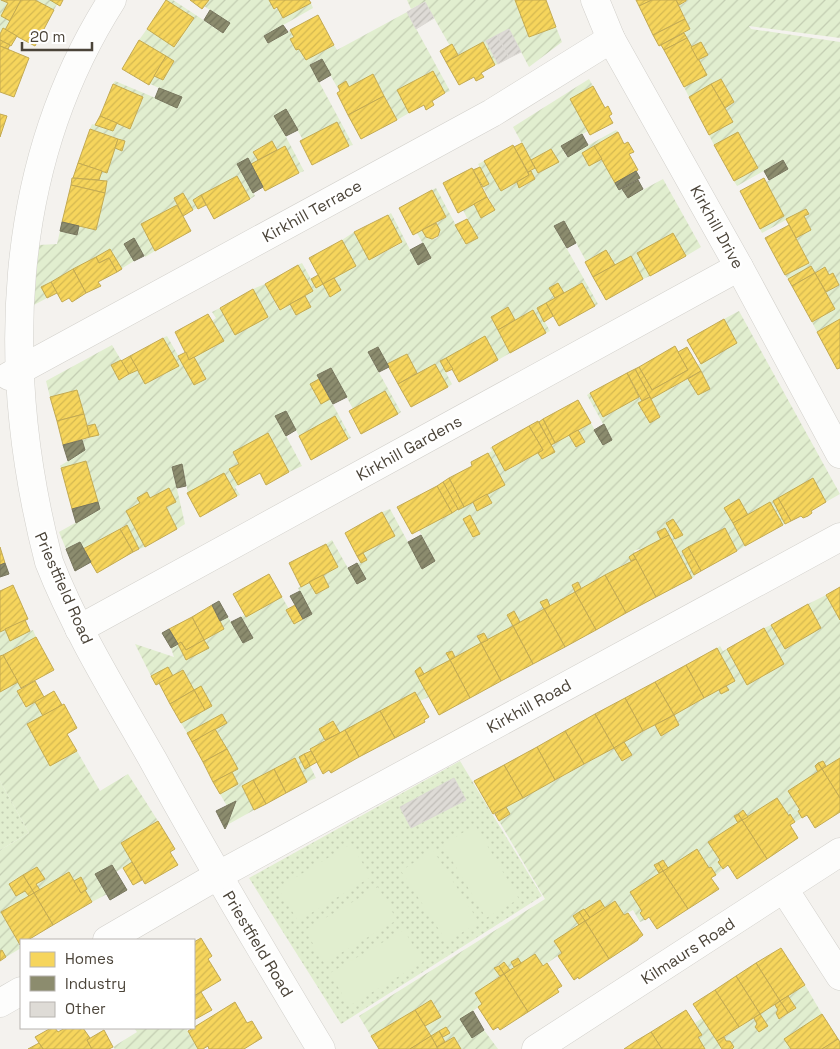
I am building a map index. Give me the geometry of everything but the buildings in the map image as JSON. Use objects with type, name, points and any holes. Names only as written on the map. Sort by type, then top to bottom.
[{"type":"street","name":"Priestfield Road","points":[[112,0],[77,58],[46,130],[29,183],[17,237],[8,318],[9,376],[16,438],[29,500],[49,562],[79,630],[217,876],[321,1049]]},
{"type":"street","name":"Kirkhill Drive","points":[[595,0],[611,39],[739,266],[840,454]]},
{"type":"street","name":"Kirkhill Terrace","points":[[9,376],[492,113],[611,39]]},
{"type":"street","name":"Kirkhill Gardens","points":[[79,630],[739,266]]},
{"type":"street","name":"Kirkhill Road","points":[[109,939],[217,876],[840,537]]},
{"type":"street","name":"Kilmaurs Road","points":[[536,1049],[840,852]]},
{"type":"street","points":[[784,889],[840,976]]},
{"type":"street","points":[[0,1003],[20,992]]},
{"type":"green space","points":[[0,0],[8,3],[10,21],[5,30],[3,29],[0,34]]},
{"type":"green space","points":[[35,0],[50,0],[57,4],[54,10]]},
{"type":"green space","points":[[166,0],[173,0],[223,33],[229,23],[204,6],[209,0],[269,0],[274,9],[311,3],[313,8],[264,36],[268,43],[290,31],[294,37],[290,40],[296,50],[299,49],[306,60],[334,45],[337,50],[407,12],[450,91],[445,93],[432,71],[397,90],[409,113],[397,120],[373,74],[349,87],[345,82],[338,86],[340,92],[321,59],[310,65],[353,145],[349,146],[337,122],[303,140],[286,110],[275,116],[304,171],[299,173],[285,146],[277,150],[272,141],[253,151],[258,160],[251,164],[237,164],[255,196],[250,199],[237,176],[194,200],[198,208],[193,210],[183,193],[174,198],[177,205],[141,224],[155,251],[145,257],[134,238],[124,244],[134,261],[121,269],[110,249],[41,287],[47,298],[32,306],[39,245],[57,244],[60,231],[77,235],[79,226],[96,230],[107,181],[99,180],[102,171],[107,173],[115,148],[122,150],[125,141],[90,129],[92,124],[113,131],[117,123],[130,129],[143,98],[113,84],[115,81],[177,107],[182,98],[150,84],[154,76],[163,80],[174,61],[139,40],[147,29],[175,47],[193,18]]},
{"type":"green space","points":[[407,0],[515,0],[529,37],[556,27],[562,42],[529,67],[509,29],[486,41],[498,64],[495,65],[483,42],[458,55],[453,45],[450,46],[425,2],[411,9]]},
{"type":"green space","points":[[686,0],[840,0],[840,38],[749,26],[751,29],[840,42],[840,319],[817,332],[812,322],[835,309],[826,292],[839,285],[833,273],[829,275],[825,267],[815,273],[811,266],[788,279],[785,275],[809,263],[796,238],[811,230],[804,216],[809,214],[806,209],[762,233],[760,229],[766,182],[788,169],[783,160],[737,186],[734,181],[758,168],[738,132],[714,145],[709,135],[733,122],[725,108],[734,102],[721,79],[689,97],[684,87],[706,75],[684,33],[690,29],[679,5],[686,2]]},
{"type":"green space","points":[[589,79],[593,86],[570,99],[588,131],[561,146],[567,157],[616,130],[618,132],[582,153],[589,166],[602,159],[619,190],[622,189],[628,198],[663,179],[701,247],[686,256],[673,233],[637,253],[650,276],[643,279],[630,257],[615,265],[606,250],[586,261],[564,221],[554,226],[598,304],[595,306],[582,283],[564,293],[558,283],[550,288],[555,298],[537,308],[550,331],[546,333],[533,310],[515,320],[508,308],[491,317],[510,353],[498,360],[485,337],[440,361],[452,384],[448,387],[435,364],[417,373],[407,354],[387,364],[368,353],[401,412],[398,414],[385,392],[353,409],[331,368],[317,375],[319,379],[311,384],[330,399],[351,438],[348,439],[335,416],[299,436],[286,411],[276,417],[302,466],[289,472],[268,433],[233,452],[239,464],[229,469],[238,485],[235,487],[240,495],[237,496],[224,473],[188,493],[182,465],[172,467],[185,524],[177,529],[166,507],[176,502],[169,488],[150,498],[147,492],[137,498],[140,503],[126,511],[145,547],[139,549],[126,525],[83,549],[79,542],[66,549],[59,532],[100,509],[86,461],[61,468],[60,466],[85,450],[82,440],[99,435],[95,424],[87,426],[77,390],[50,397],[46,381],[112,345],[121,360],[111,365],[119,380],[138,370],[146,384],[178,366],[163,338],[167,336],[195,385],[205,379],[194,357],[223,341],[212,321],[216,318],[212,312],[220,308],[235,335],[253,289],[265,284],[279,310],[290,304],[296,315],[311,306],[305,296],[313,291],[298,265],[302,263],[316,288],[323,284],[330,296],[341,290],[334,278],[356,266],[342,240],[354,232],[369,260],[402,243],[388,215],[391,213],[418,265],[431,258],[417,233],[422,230],[426,237],[431,239],[439,236],[436,223],[446,217],[432,190],[436,188],[466,244],[477,238],[463,210],[474,204],[481,217],[495,210],[483,187],[489,184],[478,164],[484,161],[501,191],[517,182],[520,188],[535,179],[531,171],[535,168],[539,173],[558,162],[551,149],[531,160],[513,127]]},
{"type":"green space","points":[[739,311],[840,494],[826,502],[813,479],[773,501],[785,524],[783,525],[770,502],[748,515],[739,500],[725,508],[745,546],[737,551],[725,528],[682,551],[695,576],[692,578],[664,528],[657,532],[661,540],[640,551],[639,549],[634,551],[635,554],[629,557],[631,561],[581,588],[578,582],[572,585],[575,592],[550,606],[547,599],[544,609],[520,622],[513,611],[507,615],[513,626],[488,640],[484,633],[478,636],[481,643],[455,657],[452,651],[447,653],[450,660],[424,674],[420,668],[415,670],[429,697],[420,701],[415,692],[340,733],[333,721],[320,728],[325,740],[299,757],[310,766],[316,778],[307,782],[294,758],[242,786],[254,810],[227,825],[227,806],[220,794],[238,784],[232,772],[237,769],[215,729],[227,722],[222,714],[187,733],[181,723],[212,706],[194,690],[183,670],[173,676],[151,676],[135,644],[174,657],[171,648],[178,644],[186,660],[208,648],[204,640],[224,629],[220,621],[228,617],[243,643],[253,637],[241,617],[244,615],[246,617],[282,597],[289,609],[286,611],[294,624],[312,614],[298,588],[309,582],[316,594],[329,587],[323,575],[338,567],[326,544],[332,540],[357,584],[366,579],[357,563],[367,560],[363,553],[395,536],[382,512],[390,509],[422,568],[435,561],[419,530],[473,502],[477,510],[492,503],[487,494],[505,485],[488,453],[492,451],[490,448],[492,447],[506,471],[538,453],[542,459],[555,452],[551,445],[569,435],[576,447],[585,442],[578,430],[591,423],[603,445],[612,440],[587,395],[590,393],[603,417],[639,397],[642,401],[638,403],[650,423],[660,417],[651,399],[688,379],[698,395],[710,389],[698,365],[737,343],[724,319]],"holes":[[[470,515],[480,533],[474,537],[463,519]],[[673,519],[683,535],[675,539],[666,523]]]},
{"type":"green space","points":[[826,595],[840,620],[840,758],[826,766],[822,761],[815,766],[818,772],[788,791],[800,810],[798,811],[802,818],[795,822],[777,798],[748,817],[743,810],[735,816],[738,823],[709,842],[723,869],[716,875],[711,867],[709,868],[697,849],[668,868],[663,860],[654,865],[659,873],[630,892],[642,911],[640,913],[645,920],[640,922],[633,910],[624,915],[615,901],[605,908],[600,900],[574,916],[579,925],[554,941],[562,953],[543,966],[535,954],[521,963],[517,958],[511,962],[514,967],[510,970],[504,962],[495,968],[500,976],[475,993],[482,1004],[473,1011],[472,1037],[484,1030],[498,1049],[461,1049],[454,1037],[445,1042],[443,1037],[449,1033],[446,1027],[431,1036],[425,1026],[440,1017],[431,1000],[371,1036],[359,1016],[545,899],[499,821],[510,814],[506,807],[614,748],[622,761],[632,755],[624,742],[655,725],[661,736],[679,725],[674,715],[719,690],[721,694],[729,690],[726,686],[735,681],[717,648],[720,646],[723,651],[727,649],[747,685],[784,664],[764,628],[771,625],[785,649],[821,628],[808,604]]},
{"type":"green space","points":[[5,629],[10,640],[33,630],[36,637],[0,656],[0,632]]},
{"type":"green space","points":[[18,682],[21,688],[17,691],[25,707],[35,702],[43,716],[27,725],[50,766],[77,751],[100,791],[128,774],[158,821],[121,843],[132,862],[116,872],[112,865],[96,874],[107,894],[92,902],[85,890],[87,889],[81,877],[74,881],[69,873],[40,890],[36,884],[44,879],[37,867],[9,883],[16,896],[25,891],[29,896],[1,912],[20,946],[20,949],[6,957],[2,950],[0,951],[0,850],[29,833],[0,781],[0,692]]},
{"type":"green space","points":[[460,761],[542,896],[341,1024],[249,878]]},
{"type":"green space","points":[[0,781],[29,833],[0,850]]},
{"type":"green space","points":[[475,825],[519,899],[486,918],[443,845]]},
{"type":"green space","points":[[351,844],[371,877],[298,921],[278,888]]},
{"type":"green space","points":[[433,850],[479,922],[447,942],[401,871]]},
{"type":"green space","points":[[378,887],[397,920],[324,963],[305,930]]},
{"type":"green space","points":[[404,930],[423,962],[349,1006],[330,973]]},
{"type":"green space","points":[[805,985],[822,1014],[785,1039],[791,1049],[732,1049],[734,1047],[730,1041],[726,1041],[724,1037],[754,1018],[759,1032],[768,1026],[760,1014],[775,1005],[778,1010],[776,1013],[780,1019],[796,1008],[788,996]]},
{"type":"green space","points":[[702,1018],[722,1049],[705,1049],[698,1037],[702,1035],[695,1023]]},
{"type":"green space","points":[[135,1029],[187,1029],[198,1049],[115,1049],[113,1047],[137,1032]]}]
